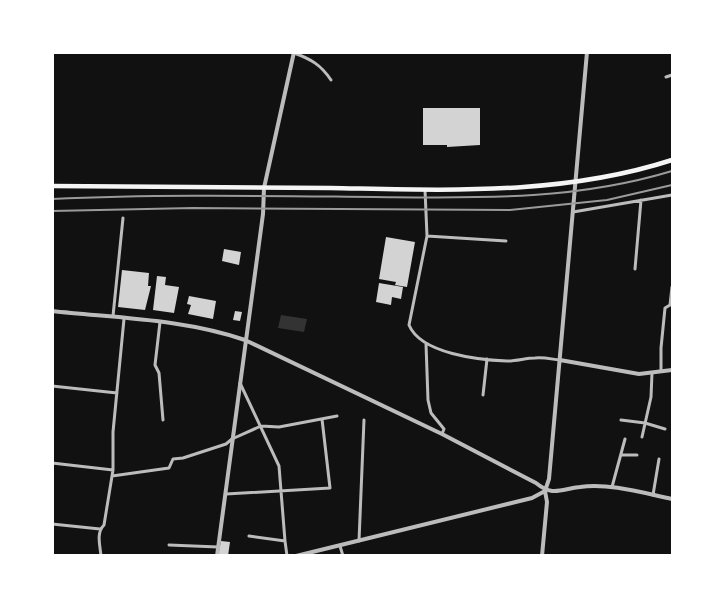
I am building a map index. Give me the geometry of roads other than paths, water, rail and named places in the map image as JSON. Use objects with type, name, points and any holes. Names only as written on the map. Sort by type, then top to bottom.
[{"type":"main road","points":[[52,186],[522,189],[576,183],[631,172],[672,160]]},
{"type":"street","points":[[542,555],[547,502],[545,491],[550,472],[587,52]]},
{"type":"street","points":[[217,555],[263,214],[264,188],[294,53],[311,59],[325,71],[331,80]]},
{"type":"street","points":[[666,77],[672,75]]},
{"type":"street","points":[[425,190],[427,237],[409,325],[411,330],[426,344],[448,352],[487,359],[560,360],[639,374],[672,370]]},
{"type":"street","points":[[573,212],[672,195]]},
{"type":"street","points":[[635,269],[641,201]]},
{"type":"street","points":[[113,318],[123,218]]},
{"type":"street","points":[[427,237],[506,241]]},
{"type":"street","points":[[661,371],[664,308],[671,305],[672,287]]},
{"type":"street","points":[[52,311],[193,326],[245,340],[442,434],[536,483],[545,491]]},
{"type":"street","points":[[101,555],[98,538],[100,529],[104,525],[112,476],[113,432],[124,319]]},
{"type":"street","points":[[160,322],[155,365],[159,373],[163,420]]},
{"type":"street","points":[[426,344],[431,413],[444,429],[442,434]]},
{"type":"street","points":[[483,395],[487,359]]},
{"type":"street","points":[[642,437],[651,397],[652,373]]},
{"type":"street","points":[[240,381],[279,466],[287,555]]},
{"type":"street","points":[[52,386],[117,393]]},
{"type":"street","points":[[112,476],[169,468],[173,459],[226,444],[261,426],[279,428],[337,416]]},
{"type":"street","points":[[226,494],[330,488],[322,419]]},
{"type":"street","points":[[359,542],[364,420]]},
{"type":"street","points":[[621,420],[645,423],[665,429]]},
{"type":"street","points":[[612,488],[625,439]]},
{"type":"street","points":[[621,455],[637,455]]},
{"type":"street","points":[[652,495],[659,459]]},
{"type":"street","points":[[52,463],[112,470]]},
{"type":"street","points":[[296,555],[314,554],[532,498],[545,491],[557,492],[596,486],[672,499]]},
{"type":"street","points":[[52,524],[100,529]]},
{"type":"street","points":[[249,536],[285,541]]},
{"type":"street","points":[[169,545],[218,547]]},
{"type":"street","points":[[340,546],[343,555]]},
{"type":"railway","points":[[52,199],[173,196],[451,198],[525,196],[598,188],[672,171]]},
{"type":"railway","points":[[52,211],[193,208],[510,210],[607,200],[672,185]]}]
